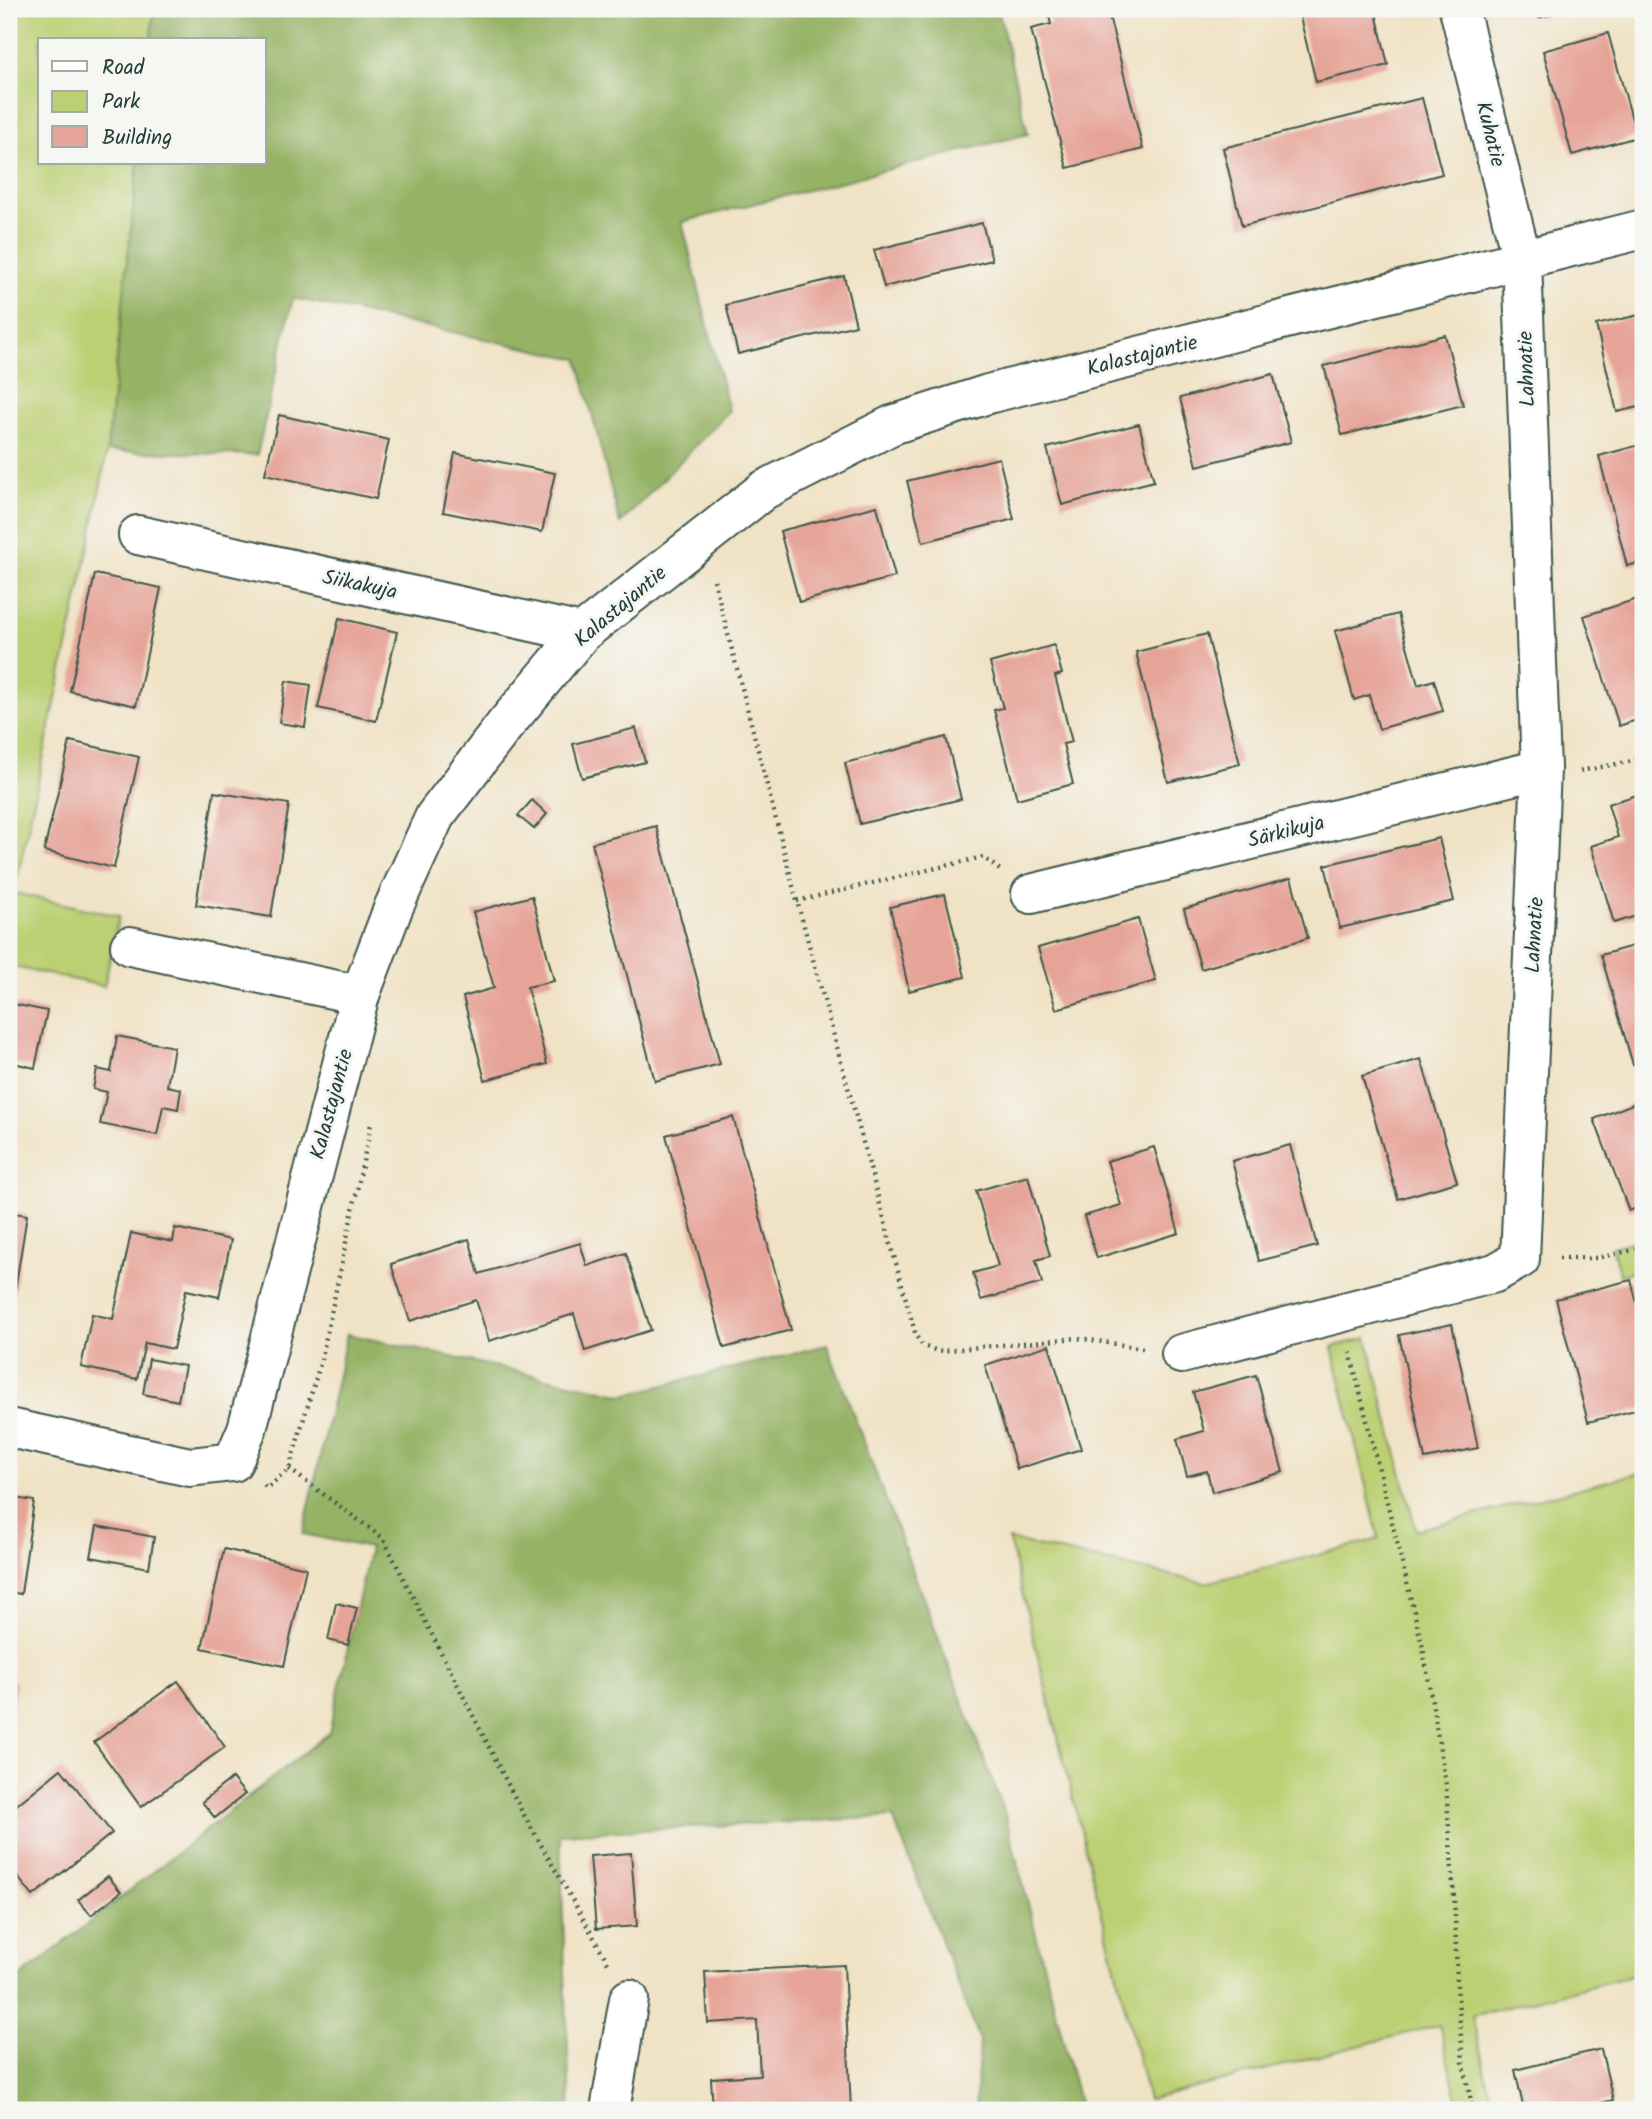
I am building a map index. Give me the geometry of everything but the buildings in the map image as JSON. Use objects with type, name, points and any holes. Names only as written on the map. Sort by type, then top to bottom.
[{"type":"street","name":"Kuhatie","points":[[1459,9],[1522,260]]},
{"type":"street","name":"Kalastajantie","points":[[233,1462],[247,1429],[360,995],[394,906],[435,816],[505,725],[582,633],[764,490],[892,425],[988,394],[1643,229]]},
{"type":"street","name":"Lahnatie","points":[[1520,1259],[1541,769],[1522,260]]},
{"type":"street","name":"Siikakuja","points":[[138,535],[582,633]]},
{"type":"street","name":"Särkikuja","points":[[1031,894],[1541,769]]},
{"type":"street","points":[[130,946],[360,995]]},
{"type":"street","points":[[1181,1354],[1494,1273],[1520,1259]]},
{"type":"street","points":[[9,1428],[190,1467],[233,1462]]},
{"type":"street","points":[[610,2110],[629,1999]]},
{"type":"path","points":[[704,538],[797,901],[916,1336],[923,1346],[938,1351],[1077,1338],[1181,1354]]},
{"type":"path","points":[[1541,769],[1565,773],[1643,759]]},
{"type":"path","points":[[797,901],[983,857],[1031,894]]},
{"type":"path","points":[[233,1462],[267,1488],[289,1469],[321,1361],[372,1118]]},
{"type":"path","points":[[1520,1259],[1596,1258],[1643,1248]]},
{"type":"path","points":[[1340,1314],[1423,1648],[1446,1785],[1463,2062],[1474,2110]]},
{"type":"path","points":[[289,1469],[383,1538],[520,1808],[629,1999]]},
{"type":"green space","points":[[9,9],[154,9],[151,38],[38,38],[38,164],[138,164],[107,451],[14,893],[119,916],[104,986],[9,966]]},
{"type":"green space","points":[[154,9],[998,9],[1028,134],[682,222],[729,411],[620,524],[578,359],[293,298],[257,455],[107,451],[138,164],[266,164],[266,38],[151,38]]},
{"type":"green space","points":[[1643,1239],[1643,1269],[1620,1275],[1612,1247]]},
{"type":"green space","points":[[347,1334],[624,1395],[827,1345],[1005,1814],[1081,2110],[975,2110],[980,2041],[893,1817],[560,1834],[570,2110],[9,2110],[9,1986],[329,1733],[370,1548],[303,1534]]},
{"type":"green space","points":[[1367,1338],[1416,1530],[1643,1472],[1643,1973],[1472,2016],[1494,2110],[1460,2110],[1439,2025],[1148,2100],[1009,1540],[1206,1583],[1379,1539],[1332,1347]]}]
